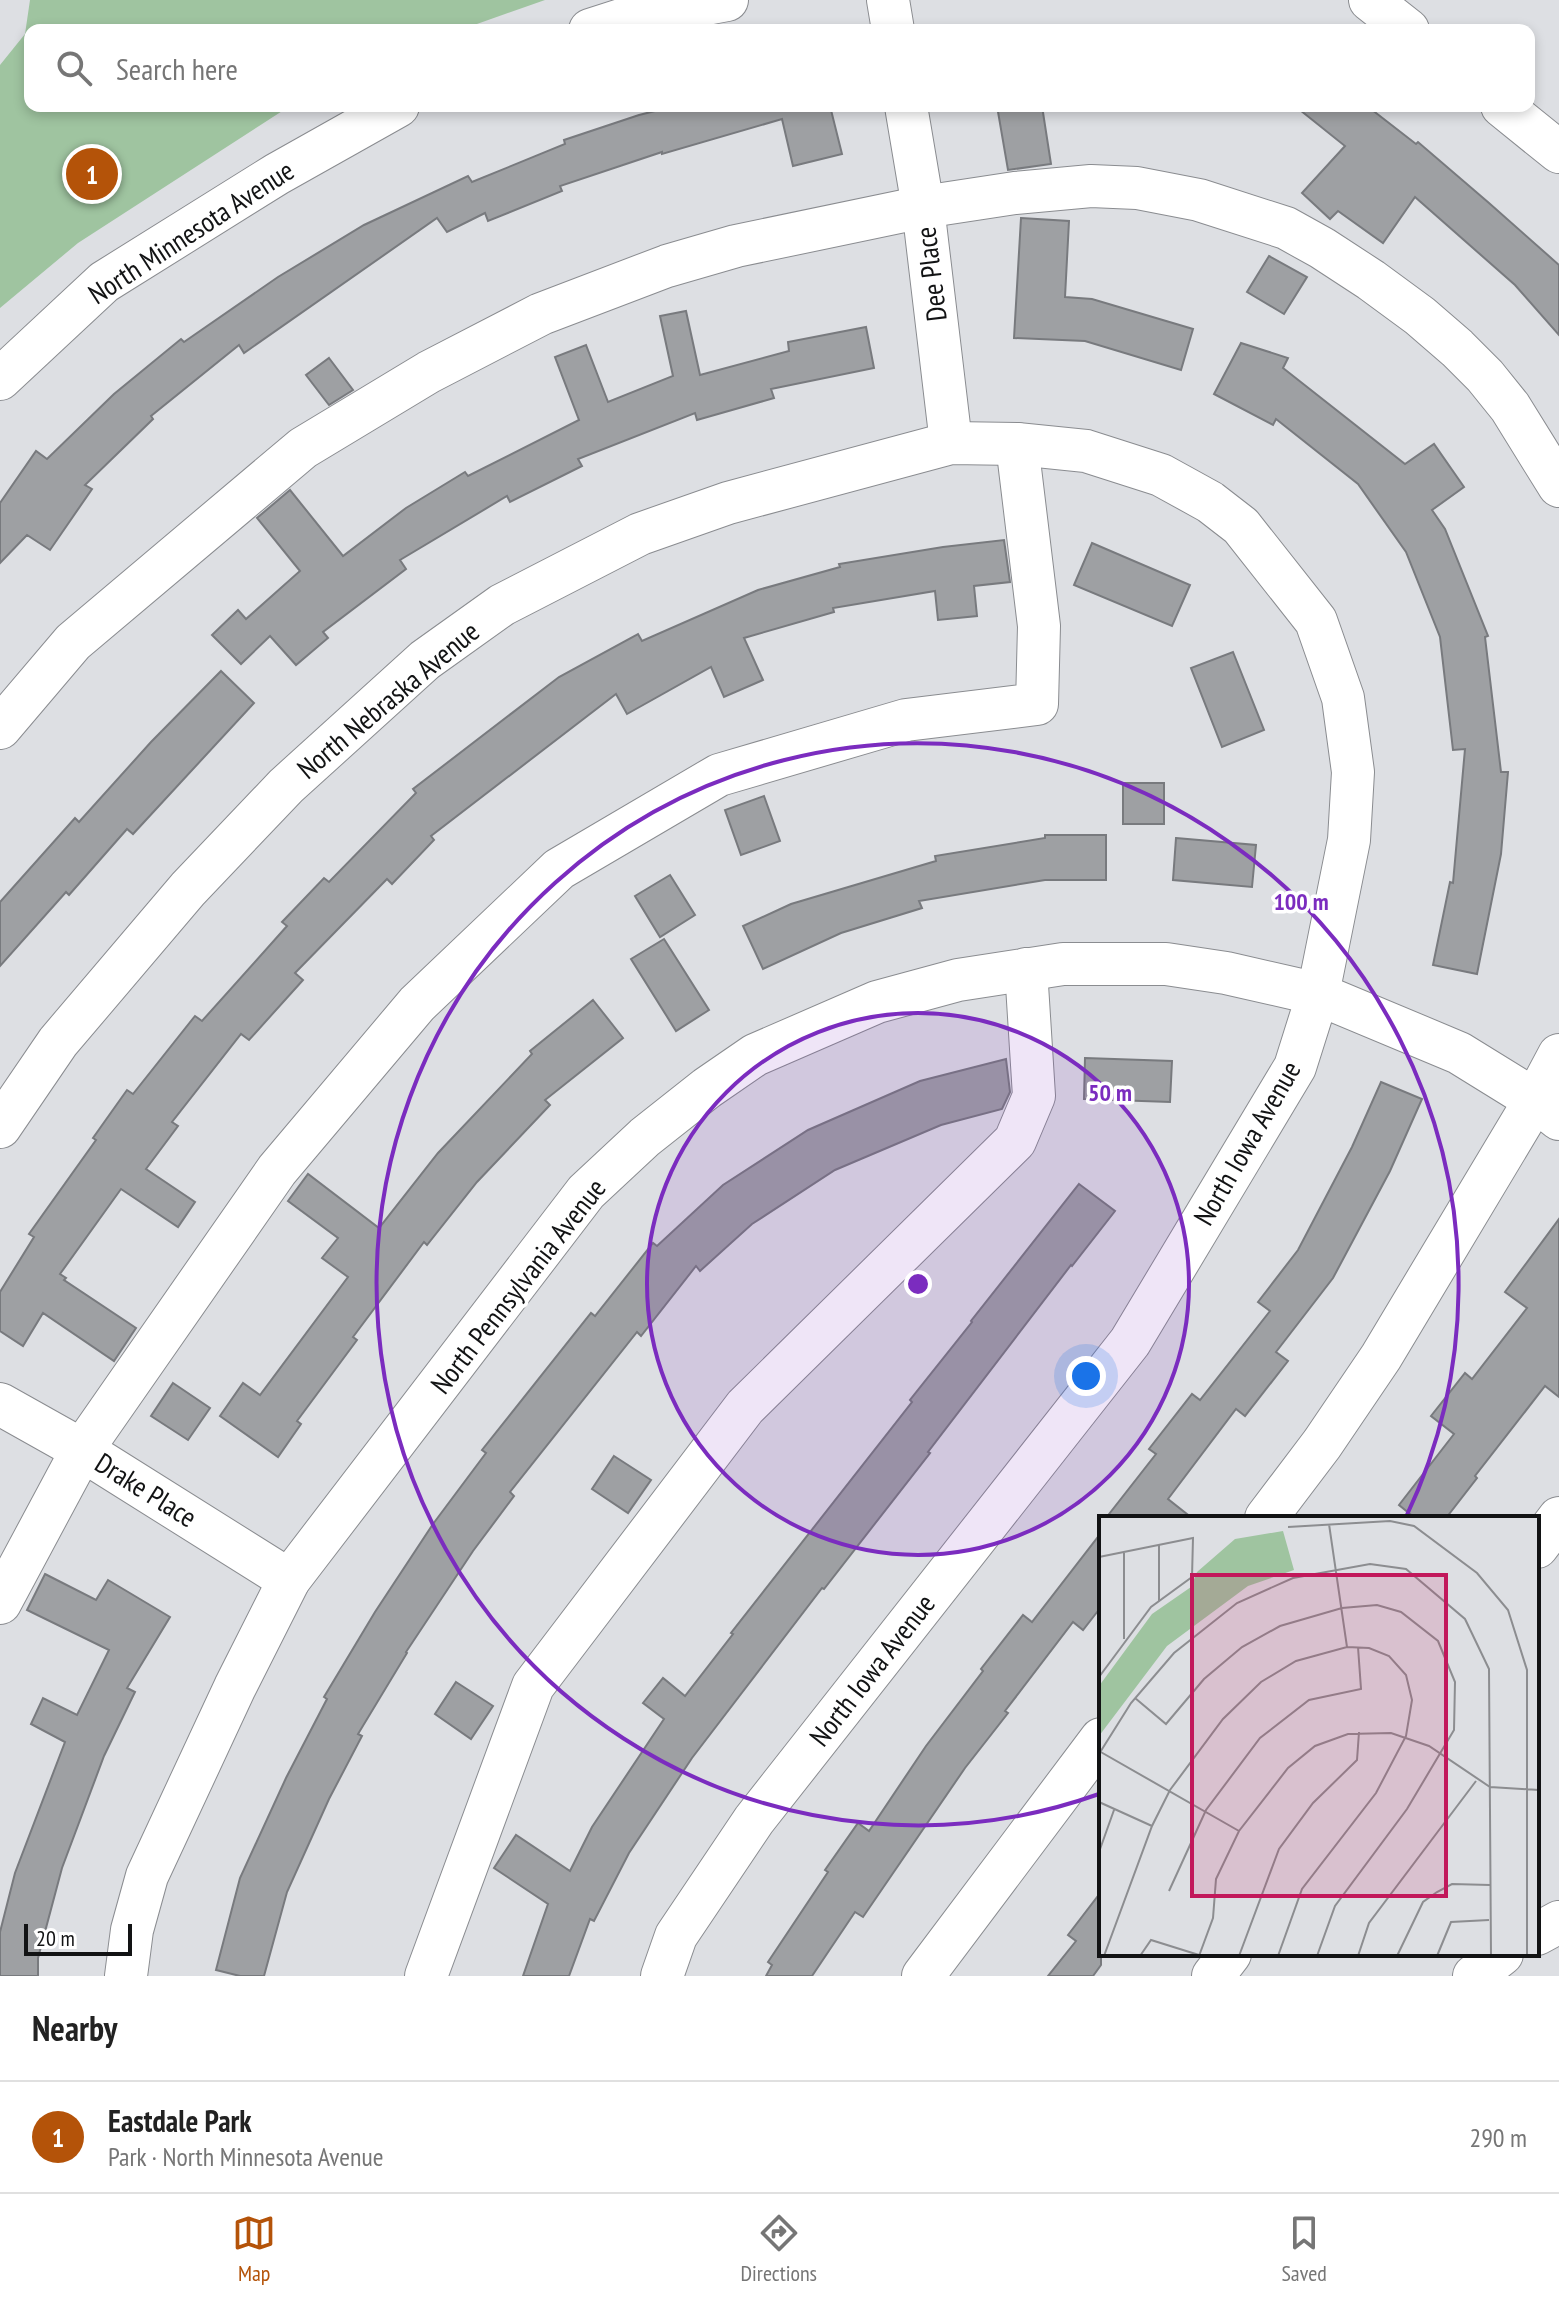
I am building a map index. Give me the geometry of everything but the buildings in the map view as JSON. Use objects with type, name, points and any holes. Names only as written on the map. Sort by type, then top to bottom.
[{"type":"street","points":[[609,24],[727,0]]},
{"type":"street","points":[[888,0],[892,24]]},
{"type":"street","points":[[1370,0],[1400,24]]},
{"type":"street","name":"North Minnesota Avenue","points":[[0,379],[104,282],[277,174],[387,112]]},
{"type":"street","name":"Dee Place","points":[[907,112],[923,207],[951,443]]},
{"type":"street","points":[[1509,112],[1559,152]]},
{"type":"street","points":[[0,728],[73,642],[303,448],[429,372],[541,314],[667,266],[736,246],[923,207],[1030,191],[1091,186],[1137,188],[1199,200],[1286,228],[1371,280],[1457,348],[1510,407],[1559,486]]},
{"type":"street","name":"North Iowa Avenue","points":[[662,1976],[676,1936],[754,1820],[1130,1342],[1295,1067],[1318,994],[1349,840],[1353,772],[1343,698],[1334,667],[1316,621],[1241,526],[1210,502],[1161,475],[1086,451],[1017,444],[951,443]]},
{"type":"street","name":"North Nebraska Avenue","points":[[0,1127],[58,1042],[188,889],[286,786],[425,660],[502,605],[640,534],[728,503],[951,443]]},
{"type":"street","points":[[0,1603],[82,1450],[277,1170],[417,1004],[559,869],[719,775],[906,720],[1037,704],[1039,626],[1017,444]]},
{"type":"street","name":"North Pennsylvania Avenue","points":[[126,1976],[132,1930],[147,1876],[235,1687],[289,1580],[586,1192],[645,1137],[755,1055],[877,1002],[958,980],[1063,964],[1166,964],[1226,973],[1318,994],[1459,1053],[1547,1110]]},
{"type":"street","points":[[426,1976],[533,1686],[745,1407],[1015,1141],[1034,1096],[1026,969]]},
{"type":"street","points":[[1268,1516],[1322,1444],[1547,1110],[1559,1055]]},
{"type":"street","name":"Drake Place","points":[[0,1404],[82,1450],[289,1580]]},
{"type":"street","points":[[1539,1544],[1559,1518]]},
{"type":"street","points":[[923,1976],[1099,1742]]},
{"type":"street","points":[[1539,1933],[1559,1922]]},
{"type":"street","points":[[1213,1976],[1228,1956]]},
{"type":"street","points":[[1474,1976],[1499,1956]]},
{"type":"green space","points":[[30,0],[545,0],[477,24],[26,24]]},
{"type":"green space","points":[[24,35],[24,112],[281,112],[78,243],[0,308],[0,65]]},
{"type":"place","name":"Eastdale Park","points":[[92,174]]}]
